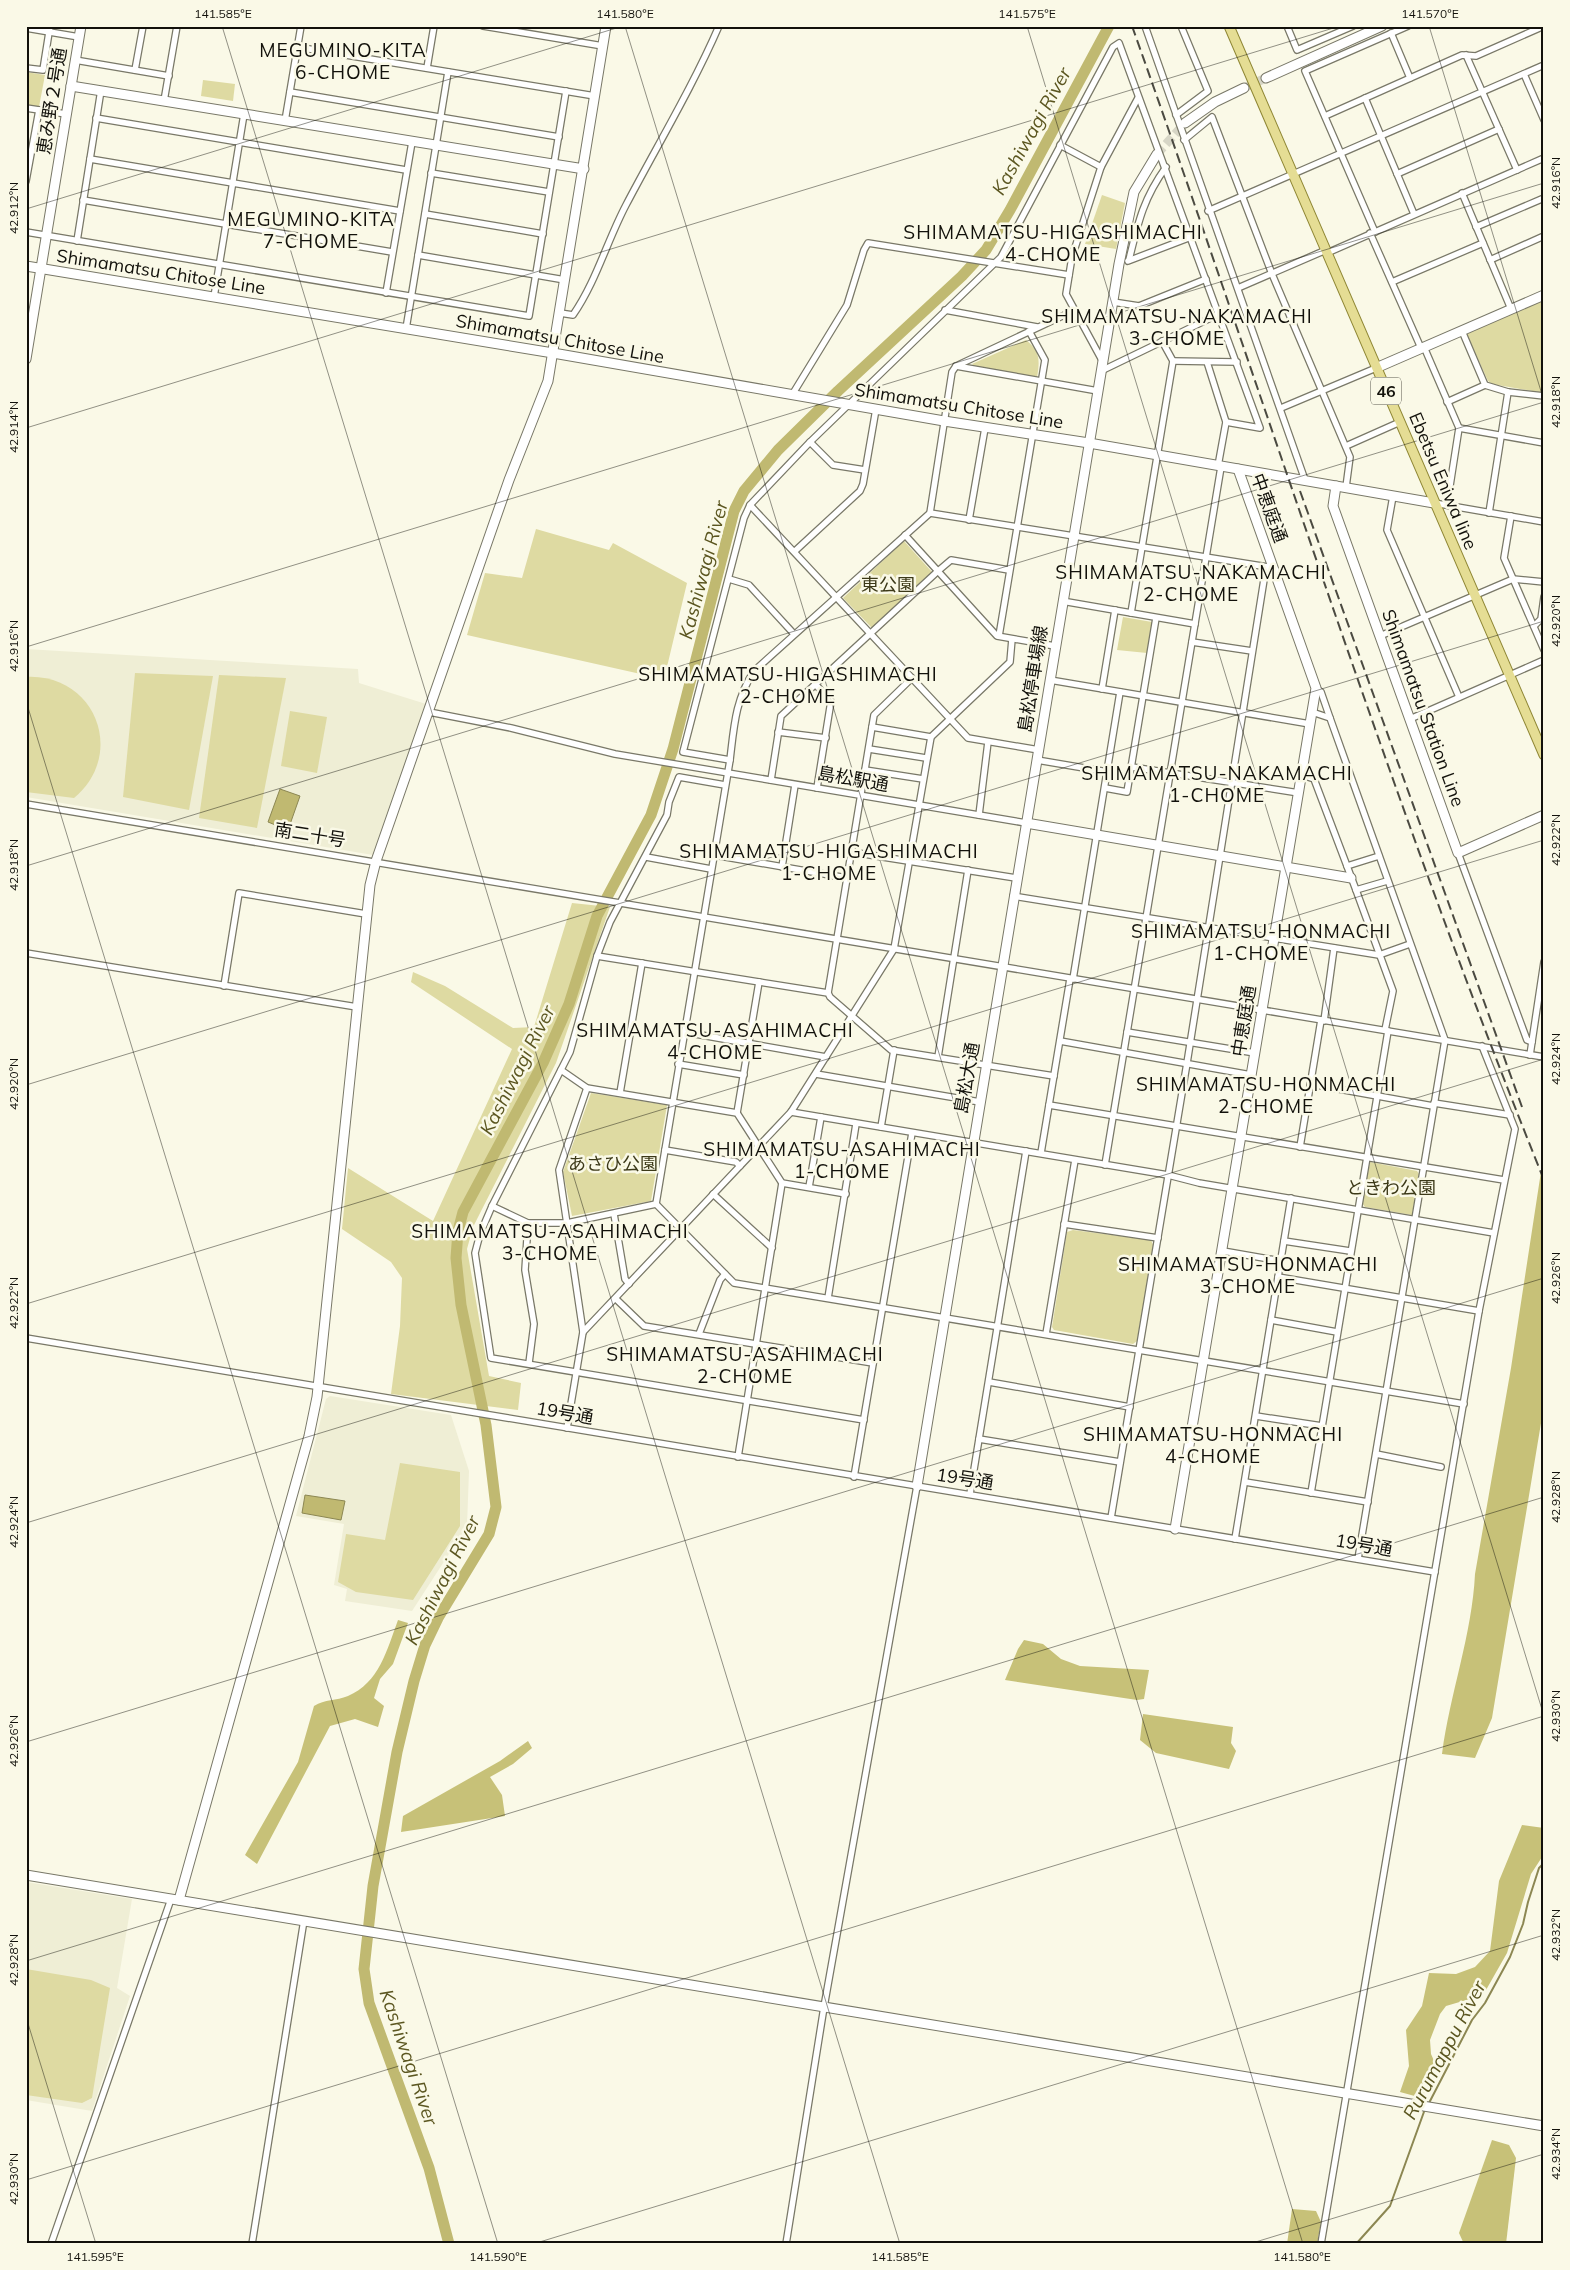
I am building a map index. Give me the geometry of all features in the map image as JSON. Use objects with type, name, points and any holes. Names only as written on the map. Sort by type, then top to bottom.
[{"type":"main road","name":"Ebetsu Eniwa line","points":[[1229,26],[1544,755]]},
{"type":"street","name":"恵み野２号通","points":[[26,359],[81,26]]},
{"type":"street","points":[[135,70],[143,26]]},
{"type":"street","points":[[164,101],[177,26]]},
{"type":"street","points":[[285,120],[301,26]]},
{"type":"street","points":[[427,68],[434,26]]},
{"type":"street","points":[[483,26],[603,46]]},
{"type":"street","points":[[51,2244],[175,1899],[309,1436],[319,1387],[366,914],[376,861],[509,480],[548,382],[606,26]]},
{"type":"street","points":[[560,313],[573,315],[583,300],[625,207],[684,100],[719,26]]},
{"type":"street","points":[[1145,26],[1208,211],[1238,288],[1305,480]]},
{"type":"street","points":[[1176,115],[1208,91],[1181,26]]},
{"type":"street","points":[[1287,26],[1297,50],[1353,26]]},
{"type":"street","points":[[1266,78],[1382,26]]},
{"type":"street","points":[[1408,26],[1305,71],[1342,153],[1392,282],[1459,428],[1447,506]]},
{"type":"street","points":[[1325,116],[1462,55],[1476,56],[1544,26]]},
{"type":"street","points":[[26,28],[50,29],[79,37]]},
{"type":"street","points":[[26,68],[42,70],[50,29]]},
{"type":"street","points":[[1391,33],[1410,78]]},
{"type":"street","points":[[730,760],[683,752],[744,518],[750,505],[846,404],[1001,257],[1113,47],[1119,44],[1138,98],[1166,167],[1260,428],[1226,422]]},
{"type":"street","points":[[297,47],[595,96]]},
{"type":"street","points":[[1466,55],[1516,170]]},
{"type":"street","points":[[75,60],[169,76]]},
{"type":"street","points":[[1208,211],[1544,65]]},
{"type":"street","points":[[406,329],[448,72]]},
{"type":"street","points":[[1524,74],[1544,120]]},
{"type":"street","points":[[71,86],[584,170]]},
{"type":"street","points":[[1185,123],[1215,102],[1244,88]]},
{"type":"street","points":[[77,241],[100,90]]},
{"type":"street","points":[[26,232],[529,316],[566,91]]},
{"type":"street","points":[[290,92],[559,137]]},
{"type":"street","points":[[1102,366],[1066,294],[1072,257],[1101,167],[1138,98]]},
{"type":"street","points":[[1364,98],[1414,214]]},
{"type":"street","points":[[26,108],[66,114]]},
{"type":"street","points":[[26,181],[29,149],[38,110]]},
{"type":"street","points":[[214,297],[244,114]]},
{"type":"street","points":[[1184,140],[1212,117],[1272,274],[1350,457],[1346,487]]},
{"type":"street","points":[[96,118],[406,170]]},
{"type":"street","points":[[1397,174],[1499,129]]},
{"type":"street","points":[[386,293],[412,142]]},
{"type":"street","points":[[1060,145],[1101,167]]},
{"type":"street","points":[[1157,154],[1134,192],[1119,264],[1089,443],[1544,522]]},
{"type":"street","points":[[1238,288],[1544,158]]},
{"type":"street","points":[[90,160],[400,211]]},
{"type":"street","points":[[1128,260],[1137,224],[1151,187],[1166,167]]},
{"type":"street","points":[[431,173],[549,192]]},
{"type":"street","points":[[1462,194],[1511,309]]},
{"type":"street","points":[[1476,227],[1544,198]]},
{"type":"street","points":[[83,200],[392,252]]},
{"type":"street","points":[[424,214],[543,234]]},
{"type":"street","points":[[1490,260],[1544,236]]},
{"type":"street","points":[[1119,264],[1191,237]]},
{"type":"street","points":[[792,395],[847,305],[864,250],[868,243],[1069,275]]},
{"type":"street","points":[[1392,282],[1484,243]]},
{"type":"street","points":[[418,255],[565,280]]},
{"type":"street","name":"Shimamatsu Chitose Line","points":[[26,266],[553,353],[985,428],[1089,443]]},
{"type":"street","points":[[1113,302],[1139,306],[1206,279]]},
{"type":"street","points":[[1281,408],[1544,295]]},
{"type":"street","points":[[945,310],[1037,327]]},
{"type":"street","points":[[656,1204],[730,760],[737,705],[744,686],[754,672],[794,634],[930,513],[952,372],[956,366],[1073,311]]},
{"type":"street","points":[[1102,366],[1162,341],[1219,314]]},
{"type":"street","points":[[999,636],[1045,360],[1029,331]]},
{"type":"street","points":[[1462,331],[1485,385]]},
{"type":"street","points":[[1131,613],[1172,361],[1162,341]]},
{"type":"street","points":[[1172,361],[1237,362]]},
{"type":"street","points":[[1105,1165],[1206,557],[1226,422],[1207,362]]},
{"type":"street","points":[[956,366],[1098,391]]},
{"type":"street","points":[[1447,402],[1485,385],[1508,392],[1544,396]]},
{"type":"street","points":[[1489,513],[1508,392]]},
{"type":"street","points":[[795,551],[860,491],[863,484],[876,409]]},
{"type":"street","points":[[1346,446],[1400,422]]},
{"type":"street","points":[[969,520],[985,428]]},
{"type":"street","points":[[1459,428],[1544,443]]},
{"type":"street","points":[[810,442],[833,465],[865,470]]},
{"type":"street","name":"島松停車場線","points":[[1026,823],[1089,443]]},
{"type":"street","name":"中恵庭通","points":[[1176,1529],[1316,688],[1269,567],[1238,469]]},
{"type":"street","name":"Shimamatsu Station Line","points":[[1336,486],[1333,506],[1458,853]]},
{"type":"street","points":[[1393,496],[1387,530],[1459,697]]},
{"type":"street","points":[[750,505],[968,738],[1039,750]]},
{"type":"street","points":[[930,513],[1269,567],[1252,651],[1177,1126],[1111,1518]]},
{"type":"street","points":[[1511,516],[1504,558],[1544,650]]},
{"type":"street","points":[[905,535],[999,636],[1055,646]]},
{"type":"street","points":[[771,780],[781,716],[938,571],[951,560],[1009,570]]},
{"type":"street","points":[[729,579],[749,585],[794,634]]},
{"type":"street","points":[[1380,636],[1473,594],[1513,579],[1544,582]]},
{"type":"street","points":[[1534,626],[1541,619],[1544,597]]},
{"type":"street","points":[[1062,601],[1194,624]]},
{"type":"street","points":[[1102,689],[1115,610]]},
{"type":"street","points":[[1105,788],[1127,792],[1156,618]]},
{"type":"street","points":[[583,1332],[791,1112],[852,1017],[894,948],[931,737],[1010,662],[1012,639]]},
{"type":"street","points":[[1192,642],[1252,651]]},
{"type":"street","points":[[1410,719],[1544,660]]},
{"type":"street","points":[[912,678],[874,714],[828,993],[852,1017],[894,1050],[1054,1076]]},
{"type":"street","points":[[1050,680],[1243,711],[1310,724]]},
{"type":"street","points":[[815,684],[831,701],[817,788]]},
{"type":"street","points":[[1316,688],[1321,692],[1445,1040],[1358,1559]]},
{"type":"street","points":[[1041,1154],[1098,834],[1120,692]]},
{"type":"street","name":"島松駅通","points":[[429,712],[646,760],[1026,823]]},
{"type":"street","points":[[1312,712],[1330,718]]},
{"type":"street","points":[[872,727],[931,737]]},
{"type":"street","points":[[778,732],[826,738]]},
{"type":"street","points":[[979,815],[988,742]]},
{"type":"street","points":[[869,749],[926,758]]},
{"type":"street","points":[[1037,760],[1108,772]]},
{"type":"street","points":[[1132,767],[1299,793]]},
{"type":"street","points":[[865,770],[923,779]]},
{"type":"street","points":[[1302,775],[1314,779],[1393,991],[1311,1493]]},
{"type":"street","points":[[725,785],[679,776],[669,802],[667,815],[621,902],[597,956],[570,1052],[492,1206],[475,1253],[491,1358],[864,1420]]},
{"type":"street","points":[[782,867],[795,785]]},
{"type":"street","name":"南二十号","points":[[26,804],[613,900],[1134,990],[1544,1057]]},
{"type":"street","points":[[1532,1042],[1526,1040],[1458,853],[1544,815]]},
{"type":"street","points":[[1026,823],[1351,878]]},
{"type":"street","name":"島松大通","points":[[917,1486],[943,1318],[1026,823]]},
{"type":"street","points":[[851,852],[1016,878]]},
{"type":"street","points":[[714,855],[846,878]]},
{"type":"street","points":[[1347,866],[1379,856]]},
{"type":"street","points":[[646,857],[711,869]]},
{"type":"street","points":[[938,1057],[968,870]]},
{"type":"street","points":[[1356,890],[1387,880]]},
{"type":"street","points":[[224,986],[239,893],[366,914]]},
{"type":"street","points":[[1013,896],[1084,909],[1379,955],[1410,944]]},
{"type":"street","points":[[1300,1147],[1334,948]]},
{"type":"street","points":[[26,953],[357,1007]]},
{"type":"street","points":[[597,956],[828,993]]},
{"type":"street","points":[[1530,1055],[1544,962]]},
{"type":"street","points":[[620,1093],[642,963]]},
{"type":"street","points":[[738,1457],[782,1183],[737,1112],[759,982]]},
{"type":"street","points":[[684,1032],[826,1057]]},
{"type":"street","points":[[1127,1032],[1255,1053]]},
{"type":"street","points":[[1060,1041],[1252,1075]]},
{"type":"street","points":[[1321,2244],[1479,1311],[1504,1180],[1507,1176],[1514,1130],[1482,1046]]},
{"type":"street","points":[[881,1127],[894,1050]]},
{"type":"street","points":[[678,1064],[744,1074]]},
{"type":"street","points":[[561,1070],[587,1088],[737,1112]]},
{"type":"street","points":[[816,1074],[980,1102]]},
{"type":"street","points":[[1311,1084],[1510,1116]]},
{"type":"street","points":[[567,1428],[583,1332],[559,1170],[587,1088]]},
{"type":"street","points":[[1049,1104],[1504,1180]]},
{"type":"street","points":[[791,1112],[1168,1175],[1198,1183],[1494,1233]]},
{"type":"street","points":[[809,1187],[821,1117]]},
{"type":"street","points":[[828,1298],[856,1124]]},
{"type":"street","points":[[854,1476],[912,1133]]},
{"type":"street","points":[[665,1150],[736,1162],[740,1166]]},
{"type":"street","points":[[970,1494],[1026,1151]]},
{"type":"street","points":[[1046,1334],[1075,1160]]},
{"type":"street","points":[[782,1183],[846,1194]]},
{"type":"street","points":[[713,1194],[772,1248]]},
{"type":"street","points":[[1235,1539],[1291,1198]]},
{"type":"street","points":[[492,1206],[528,1223],[567,1223],[656,1204]]},
{"type":"street","points":[[656,1204],[734,1283],[1464,1404]]},
{"type":"street","points":[[614,1214],[625,1279],[629,1284]]},
{"type":"street","points":[[528,1223],[525,1270],[534,1324],[529,1363]]},
{"type":"street","points":[[1064,1224],[1158,1238]]},
{"type":"street","points":[[1284,1241],[1350,1252]]},
{"type":"street","points":[[1223,1251],[1281,1261]]},
{"type":"street","points":[[699,1334],[720,1280],[725,1274]]},
{"type":"street","points":[[1278,1277],[1479,1311]]},
{"type":"street","points":[[616,1299],[644,1326],[873,1363]]},
{"type":"street","points":[[1271,1320],[1337,1332]]},
{"type":"street","name":"19号通","points":[[26,1338],[1435,1572]]},
{"type":"street","points":[[989,1382],[1130,1407]]},
{"type":"street","points":[[1256,1416],[1322,1426]]},
{"type":"street","points":[[979,1439],[1120,1462]]},
{"type":"street","points":[[1376,1454],[1442,1467]]},
{"type":"street","points":[[1245,1482],[1368,1502]]},
{"type":"street","points":[[786,2244],[824,2007],[917,1486]]},
{"type":"street","points":[[26,1875],[1544,2126]]},
{"type":"street","points":[[252,2244],[304,1920]]},
{"type":"shaded area","points":[[26,649],[358,669],[359,683],[426,704],[373,855],[26,797]]},
{"type":"shaded area","points":[[280,789],[300,796],[288,830],[268,822]]},
{"type":"shaded area","points":[[1544,1152],[1544,1405],[1492,1718],[1475,1758],[1442,1754],[1470,1619],[1475,1574],[1511,1368]]},
{"type":"shaded area","points":[[330,1396],[451,1415],[469,1471],[467,1526],[412,1611],[345,1601],[347,1589],[334,1585],[344,1524],[296,1516],[326,1399]]},
{"type":"shaded area","points":[[305,1495],[345,1501],[341,1520],[302,1513]]},
{"type":"shaded area","points":[[398,1620],[408,1623],[393,1664],[380,1679],[374,1698],[384,1706],[378,1727],[355,1719],[330,1726],[257,1864],[245,1855],[298,1762],[314,1706],[322,1702],[348,1696],[367,1683],[375,1674],[386,1654]]},
{"type":"shaded area","points":[[1024,1640],[1043,1644],[1061,1659],[1080,1666],[1149,1670],[1144,1699],[1137,1700],[1005,1680],[1018,1649]]},
{"type":"shaded area","points":[[1143,1714],[1233,1727],[1231,1743],[1236,1751],[1229,1769],[1156,1753],[1140,1740]]},
{"type":"shaded area","points":[[528,1741],[532,1748],[513,1764],[490,1777],[502,1795],[505,1816],[401,1832],[403,1816],[500,1761]]},
{"type":"shaded area","points":[[1522,1825],[1544,1828],[1544,1854],[1531,1874],[1507,1953],[1486,1990],[1480,1996],[1446,2006],[1440,2014],[1430,2040],[1431,2054],[1438,2070],[1422,2098],[1400,2092],[1409,2066],[1406,2030],[1422,2006],[1429,1973],[1456,1974],[1475,1967],[1490,1951],[1499,1881]]},
{"type":"shaded area","points":[[26,1882],[132,1899],[117,1988],[130,1996],[92,2111],[26,2100]]},
{"type":"shaded area","points":[[1492,2140],[1509,2145],[1516,2158],[1506,2244],[1464,2244],[1459,2233]]},
{"type":"shaded area","points":[[1292,2209],[1316,2211],[1321,2222],[1317,2244],[1287,2244]]},
{"type":"green space","points":[[26,72],[45,75],[39,107],[26,104]]},
{"type":"green space","points":[[203,80],[235,84],[233,101],[201,96]]},
{"type":"green space","points":[[1102,195],[1125,203],[1116,249],[1085,244]]},
{"type":"green space","points":[[1544,300],[1544,393],[1492,384],[1488,381],[1467,335],[1468,332]]},
{"type":"green space","points":[[1026,340],[1034,348],[1038,356],[1037,377],[976,367],[972,364]]},
{"type":"green space","points":[[536,529],[609,550],[613,543],[687,583],[666,671],[654,677],[467,635],[485,573],[522,578]]},
{"type":"green space","name":"東公園","points":[[904,541],[932,572],[872,628],[843,598]]},
{"type":"green space","points":[[1123,617],[1152,622],[1147,653],[1117,650]]},
{"type":"green space","points":[[135,673],[213,676],[189,810],[123,797]]},
{"type":"green space","points":[[219,675],[286,678],[257,828],[199,818]]},
{"type":"green space","points":[[26,677],[50,679],[70,688],[85,702],[96,719],[100,739],[99,760],[90,780],[74,798],[26,792]]},
{"type":"green space","points":[[290,711],[327,717],[317,773],[281,766]]},
{"type":"green space","points":[[572,903],[610,907],[556,1063],[473,1227],[467,1249],[489,1376],[521,1383],[518,1410],[391,1394],[400,1326],[402,1278],[391,1262],[342,1229],[348,1168],[433,1221],[512,1049],[411,982],[413,972],[445,986],[513,1028],[534,1027]]},
{"type":"green space","name":"あさひ公園","points":[[591,1093],[667,1105],[651,1201],[572,1216],[563,1172]]},
{"type":"green space","name":"ときわ公園","points":[[1370,1162],[1417,1171],[1419,1174],[1412,1215],[1365,1207],[1362,1203]]},
{"type":"green space","points":[[1073,1230],[1151,1240],[1153,1245],[1137,1341],[1133,1344],[1054,1330],[1052,1327],[1067,1232]]},
{"type":"green space","points":[[400,1463],[460,1472],[460,1526],[413,1600],[356,1592],[338,1582],[346,1534],[385,1540]]},
{"type":"green space","points":[[26,1969],[91,1980],[110,1988],[92,2098],[82,2103],[26,2095]]},
{"type":"waterway","name":"Kashiwagi River","points":[[449,2244],[429,2168],[369,2003],[364,1969],[373,1886],[397,1752],[414,1681],[425,1645],[438,1618],[489,1534],[496,1507],[486,1425],[461,1305],[456,1258],[458,1231],[463,1212],[543,1063],[569,1004],[597,916],[651,815],[673,749],[734,511],[744,491],[778,450],[838,391],[962,276],[986,250],[1010,210],[1109,26]]},
{"type":"waterway","name":"Rurumappu River","points":[[1429,2103],[1472,2020],[1485,2003],[1510,1957],[1523,1924],[1539,1868],[1544,1863]]},
{"type":"waterway","name":"Rurumappu River","points":[[1356,2244],[1390,2206],[1425,2109]]},
{"type":"tunnel","points":[[1244,88],[1266,78]]},
{"type":"tunnel","points":[[1157,154],[1185,123]]},
{"type":"railway","points":[[1132,26],[1434,894],[1544,1180]]},
{"type":"railway","points":[[1300,491],[1522,1107]]},
{"type":"district","name":"MEGUMINO-KITA 6-CHOME","points":[[343,61]]},
{"type":"district","name":"MEGUMINO-KITA 7-CHOME","points":[[311,230]]},
{"type":"district","name":"SHIMAMATSU-HIGASHIMACHI 4-CHOME","points":[[1053,243]]},
{"type":"district","name":"SHIMAMATSU-NAKAMACHI 3-CHOME","points":[[1177,327]]},
{"type":"district","name":"SHIMAMATSU-NAKAMACHI 2-CHOME","points":[[1191,583]]},
{"type":"district","name":"SHIMAMATSU-HIGASHIMACHI 2-CHOME","points":[[788,685]]},
{"type":"district","name":"SHIMAMATSU-NAKAMACHI 1-CHOME","points":[[1217,784]]},
{"type":"district","name":"SHIMAMATSU-HIGASHIMACHI 1-CHOME","points":[[829,862]]},
{"type":"district","name":"SHIMAMATSU-HONMACHI 1-CHOME","points":[[1261,942]]},
{"type":"district","name":"SHIMAMATSU-ASAHIMACHI 4-CHOME","points":[[715,1041]]},
{"type":"district","name":"SHIMAMATSU-HONMACHI 2-CHOME","points":[[1266,1095]]},
{"type":"district","name":"SHIMAMATSU-ASAHIMACHI 1-CHOME","points":[[842,1160]]},
{"type":"district","name":"SHIMAMATSU-ASAHIMACHI 3-CHOME","points":[[550,1242]]},
{"type":"district","name":"SHIMAMATSU-HONMACHI 3-CHOME","points":[[1248,1275]]},
{"type":"district","name":"SHIMAMATSU-ASAHIMACHI 2-CHOME","points":[[745,1365]]},
{"type":"district","name":"SHIMAMATSU-HONMACHI 4-CHOME","points":[[1213,1445]]}]
